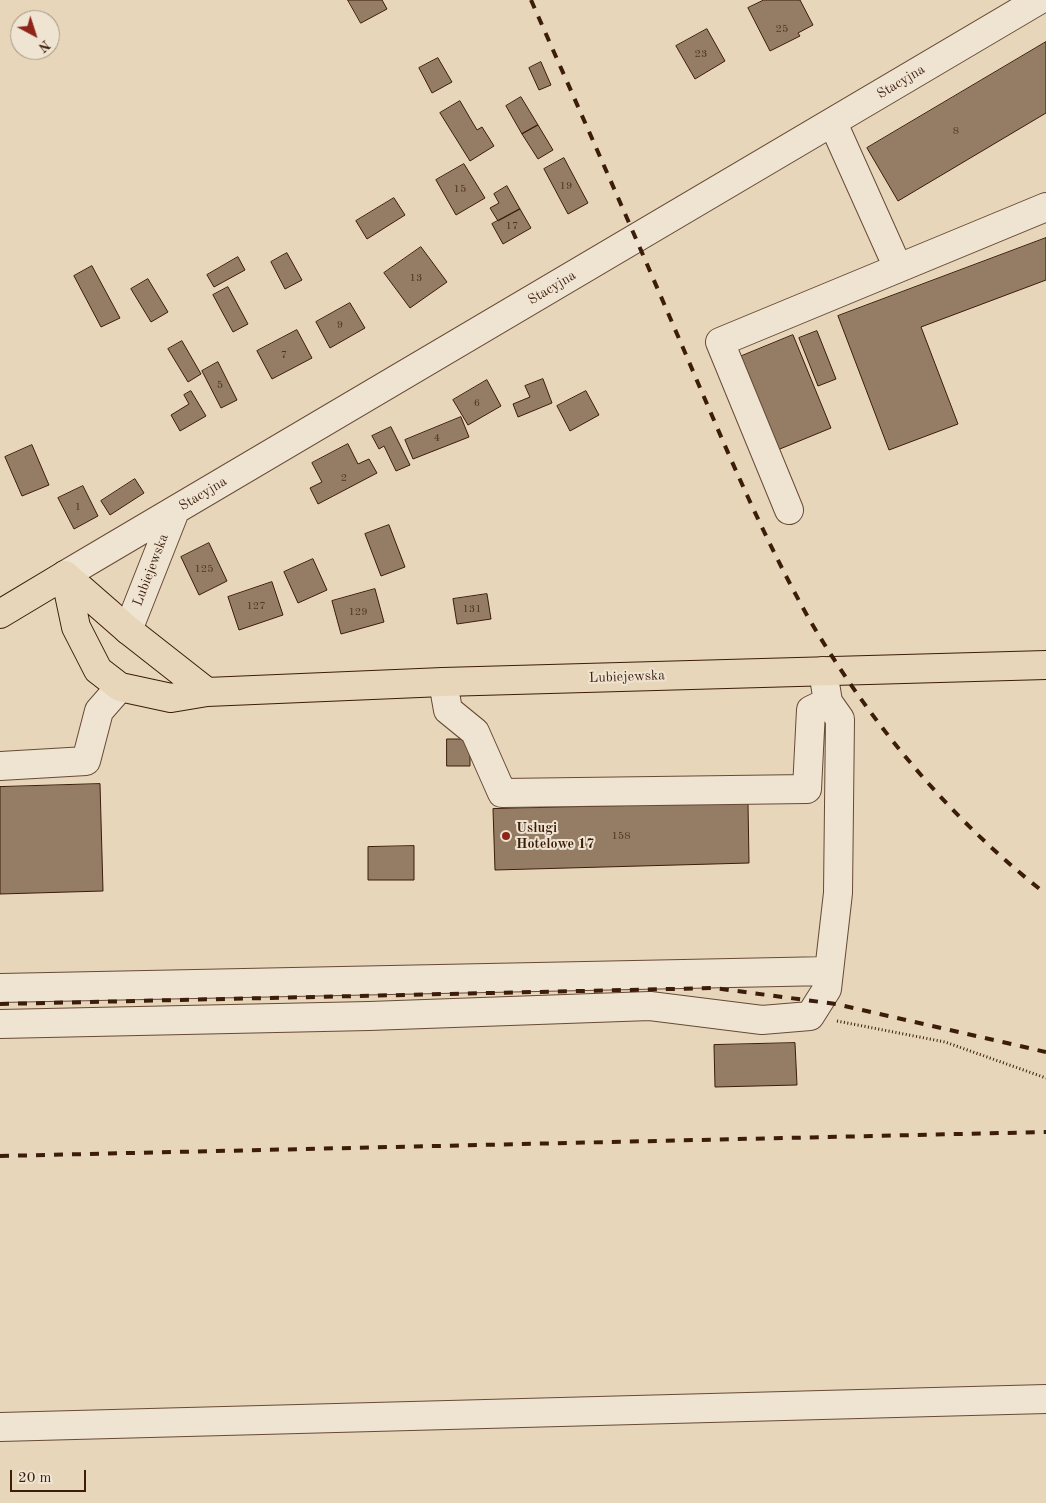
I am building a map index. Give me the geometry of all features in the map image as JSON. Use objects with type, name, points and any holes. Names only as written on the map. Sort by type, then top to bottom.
[{"type":"main road","points":[[0,614],[65,575],[128,630],[208,692]]},
{"type":"main road","name":"Lubiejewska","points":[[65,575],[76,627],[98,670],[120,687],[171,698],[208,692],[443,682],[1046,665]]},
{"type":"street","name":"Stacyjna","points":[[65,575],[1039,0]]},
{"type":"street","points":[[832,123],[898,268]]},
{"type":"street","points":[[789,510],[720,342],[1046,207]]},
{"type":"street","name":"Lubiejewska","points":[[128,630],[175,511]]},
{"type":"street","points":[[0,1024],[369,1016],[650,1006],[762,1020],[810,1016],[827,989],[838,893],[840,719],[828,702],[823,671]]},
{"type":"street","points":[[443,682],[448,710],[475,732],[502,793],[807,789],[810,710],[828,702]]},
{"type":"street","points":[[0,766],[86,761],[99,711],[120,687]]},
{"type":"street","points":[[0,988],[829,971]]},
{"type":"street","points":[[0,1427],[1046,1399]]},
{"type":"path","points":[[810,1016],[945,1042],[1046,1078]]},
{"type":"building","points":[[348,0],[382,0],[387,9],[361,23]]},
{"type":"building","points":[[764,0],[800,0],[813,25],[798,33],[800,36],[770,51],[748,8]]},
{"type":"building","points":[[707,29],[725,61],[695,79],[676,46]]},
{"type":"building","points":[[1046,42],[1046,113],[898,201],[867,148]]},
{"type":"building","points":[[438,58],[452,82],[432,93],[419,68]]},
{"type":"building","points":[[541,62],[551,85],[539,90],[529,68]]},
{"type":"building","points":[[521,97],[538,125],[522,134],[506,106]]},
{"type":"building","points":[[460,101],[477,130],[482,127],[494,146],[470,161],[440,113]]},
{"type":"building","points":[[538,125],[553,150],[538,159],[522,134]]},
{"type":"building","points":[[564,158],[588,203],[568,214],[544,169]]},
{"type":"building","points":[[464,164],[485,198],[456,215],[436,180]]},
{"type":"building","points":[[507,186],[520,209],[498,221],[490,208],[499,203],[494,194]]},
{"type":"building","points":[[394,198],[405,215],[367,239],[356,221]]},
{"type":"building","points":[[520,209],[531,228],[503,244],[492,224]]},
{"type":"building","points":[[1046,238],[1046,280],[921,327],[958,424],[889,450],[838,316]]},
{"type":"building","points":[[421,247],[447,282],[410,308],[384,273]]},
{"type":"building","points":[[287,253],[302,280],[285,289],[271,262]]},
{"type":"building","points":[[238,257],[245,270],[214,287],[207,275]]},
{"type":"building","points":[[92,266],[120,318],[101,327],[74,276]]},
{"type":"building","points":[[148,279],[168,312],[151,322],[131,289]]},
{"type":"building","points":[[228,287],[248,324],[233,332],[213,295]]},
{"type":"building","points":[[350,303],[365,328],[330,348],[316,322]]},
{"type":"building","points":[[297,330],[312,358],[272,379],[257,351]]},
{"type":"building","points":[[817,331],[836,379],[818,386],[799,338]]},
{"type":"building","points":[[793,335],[831,428],[775,451],[737,358]]},
{"type":"building","points":[[182,341],[201,374],[188,382],[168,349]]},
{"type":"building","points":[[218,362],[237,400],[221,408],[202,371]]},
{"type":"building","points":[[543,379],[552,403],[518,417],[513,404],[530,397],[525,386]]},
{"type":"building","points":[[487,380],[501,406],[468,425],[453,400]]},
{"type":"building","points":[[191,391],[206,416],[180,431],[171,415],[189,404],[184,395]]},
{"type":"building","points":[[586,391],[599,415],[570,431],[557,406]]},
{"type":"building","points":[[461,417],[469,437],[413,459],[405,440]]},
{"type":"building","points":[[391,427],[410,465],[396,471],[384,446],[379,449],[372,436]]},
{"type":"building","points":[[348,444],[358,464],[369,459],[377,473],[318,504],[310,488],[322,482],[312,463]]},
{"type":"building","points":[[32,445],[49,485],[22,496],[5,457]]},
{"type":"building","points":[[135,479],[144,493],[110,515],[101,501]]},
{"type":"building","points":[[83,486],[98,516],[74,529],[58,498]]},
{"type":"building","points":[[389,525],[405,567],[381,576],[365,534]]},
{"type":"building","points":[[209,543],[227,581],[199,595],[181,557]]},
{"type":"building","points":[[313,559],[327,590],[298,603],[284,572]]},
{"type":"building","points":[[272,582],[283,615],[239,630],[228,597]]},
{"type":"building","points":[[375,589],[384,622],[341,634],[332,601]]},
{"type":"building","points":[[487,594],[491,619],[457,624],[453,599]]},
{"type":"building","points":[[447,739],[470,739],[470,766],[447,766]]},
{"type":"building","points":[[100,784],[103,891],[0,894],[0,787]]},
{"type":"building","points":[[748,803],[749,863],[495,870],[493,809]]},
{"type":"building","points":[[414,846],[414,880],[368,880],[368,847]]},
{"type":"building","points":[[795,1043],[797,1085],[715,1087],[714,1045]]},
{"type":"railway","points":[[531,0],[737,473],[771,546],[808,617],[857,694],[914,767],[977,834],[1046,894]]},
{"type":"railway","points":[[0,1004],[714,988],[836,1004],[1046,1052]]},
{"type":"railway","points":[[0,1156],[1046,1132]]},
{"type":"place","name":"Usługi Hotelowe 17","points":[[506,836]]}]
